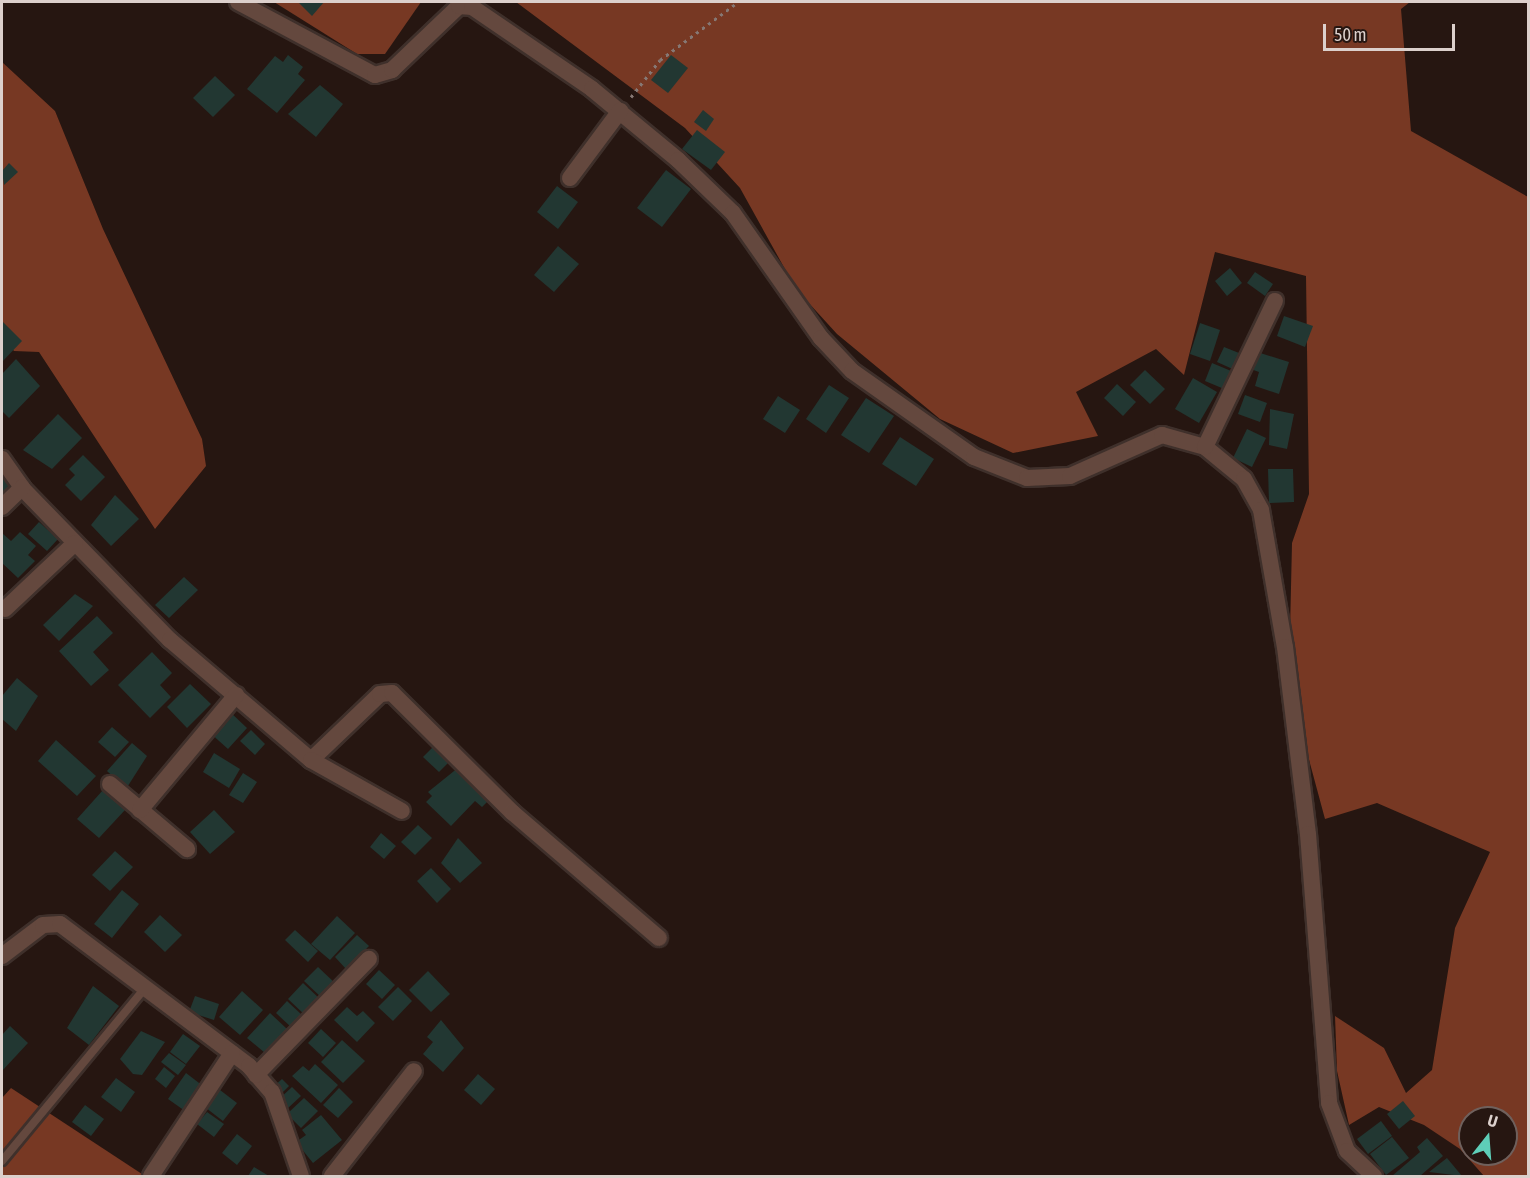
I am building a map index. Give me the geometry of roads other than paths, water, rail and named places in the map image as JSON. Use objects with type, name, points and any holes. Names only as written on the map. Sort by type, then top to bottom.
[{"type":"street","points":[[238,2],[375,75],[392,70],[459,6],[472,7],[620,111],[733,213],[821,338],[852,371],[974,457],[1027,478],[1047,479],[1070,476],[1151,437],[1205,447],[1244,479],[1261,510],[1286,647],[1308,834],[1329,1102],[1347,1152],[1374,1176]]},
{"type":"street","points":[[570,178],[620,111]]},
{"type":"street","points":[[1205,447],[1275,301]]},
{"type":"street","points":[[2,459],[22,488],[170,640],[311,760],[402,811]]},
{"type":"street","points":[[2,507],[22,488]]},
{"type":"street","points":[[5,609],[75,543]]},
{"type":"street","points":[[311,760],[380,694],[392,693],[513,813],[659,938]]},
{"type":"street","points":[[140,810],[236,695]]},
{"type":"street","points":[[110,784],[187,849]]},
{"type":"street","points":[[2,956],[55,922],[232,1053],[256,1074],[272,1092],[302,1176]]},
{"type":"street","points":[[256,1074],[369,959]]},
{"type":"street","points":[[152,1176],[232,1053]]},
{"type":"street","points":[[332,1176],[414,1071]]},
{"type":"lane","points":[[2,1161],[145,988]]}]
